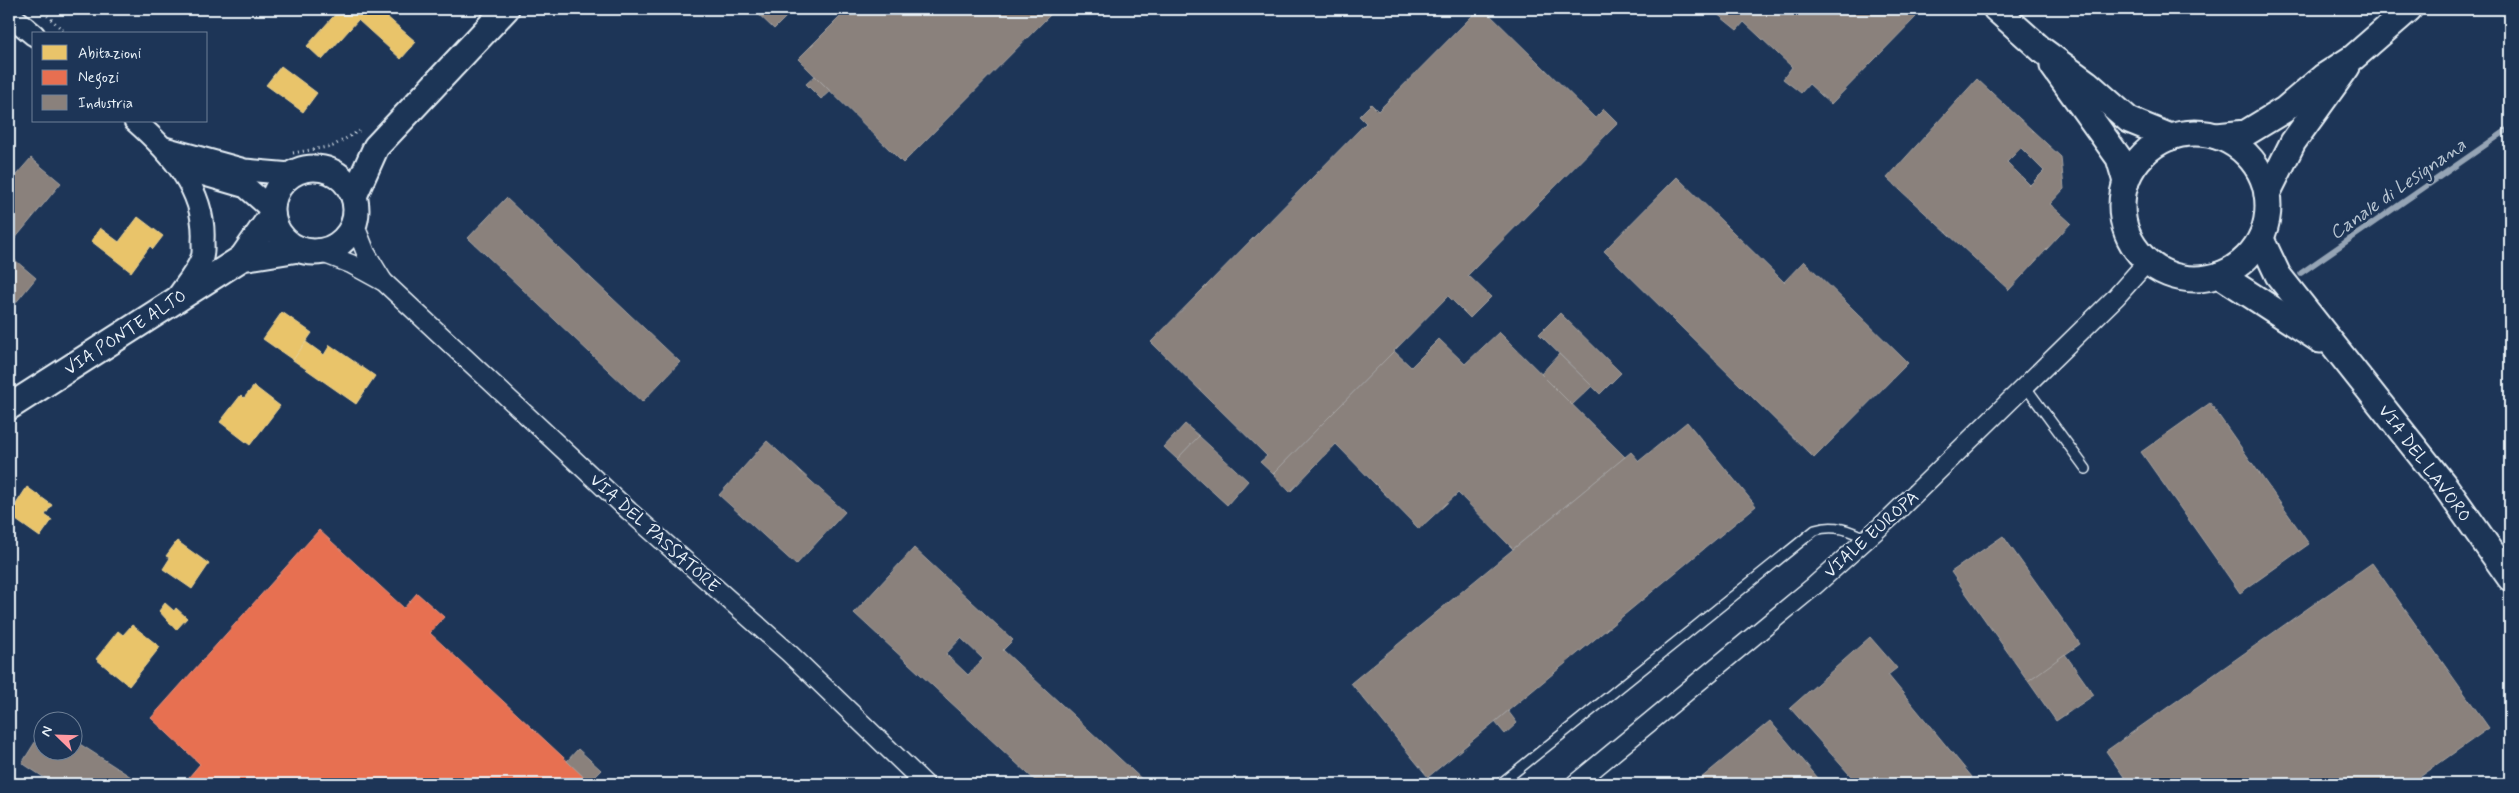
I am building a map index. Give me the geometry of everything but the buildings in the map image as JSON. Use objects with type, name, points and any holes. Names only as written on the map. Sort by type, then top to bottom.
[{"type":"main road","points":[[329,170],[370,136],[506,9]]},
{"type":"main road","points":[[1996,9],[2042,50],[2087,83],[2129,120],[2171,137]]},
{"type":"main road","points":[[2217,136],[2235,145],[2250,158],[2261,174],[2267,194],[2268,217],[2261,239],[2237,267],[2220,275],[2201,279],[2182,278],[2164,272],[2147,262],[2136,249],[2127,233],[2122,199],[2126,182],[2144,155],[2156,144],[2171,137],[2194,133],[2217,136],[2246,133],[2264,124],[2284,110],[2323,77],[2354,57],[2409,9]]},
{"type":"main road","points":[[2042,50],[2119,158],[2126,182]]},
{"type":"main road","points":[[2267,194],[2293,142],[2354,57]]},
{"type":"main road","points":[[354,223],[356,210],[354,196],[370,136]]},
{"type":"main road","points":[[288,164],[329,170],[344,180],[354,196]]},
{"type":"main road","name":"VIA PONTE ALTO","points":[[9,407],[242,258],[272,212],[277,189],[288,164]]},
{"type":"main road","points":[[272,212],[280,236],[309,250]]},
{"type":"main road","name":"VIA PONTE ALTO","points":[[242,258],[337,245],[344,239],[354,223]]},
{"type":"main road","name":"VIA DEL LAVORO","points":[[2261,239],[2278,275],[2336,351],[2409,440],[2510,578]]},
{"type":"main road","name":"VIA DEL LAVORO","points":[[2220,275],[2336,351]]},
{"type":"street","points":[[9,14],[32,33]]},
{"type":"street","points":[[136,122],[165,148],[182,168],[198,200],[204,230],[202,259],[176,299]]},
{"type":"street","points":[[165,148],[245,170],[288,164]]},
{"type":"street","points":[[182,168],[246,187],[272,212]]},
{"type":"street","name":"VIA DEL PASSATORE","points":[[354,223],[366,254],[384,282],[629,511],[789,653],[925,784]]},
{"type":"street","name":"VIA DEL PASSATORE","points":[[309,250],[351,264],[384,282]]},
{"type":"street","name":"VIALE EUROPA","points":[[1575,784],[1867,539],[2116,297],[2147,262]]},
{"type":"lane","points":[[2025,386],[2086,469]]},
{"type":"lane","points":[[1500,784],[1815,530],[1826,527],[1841,528],[1867,539]]},
{"type":"path","points":[[40,9],[65,32]]},
{"type":"path","points":[[288,164],[333,146],[357,132],[370,136]]},
{"type":"waterway","name":"Canale di Lesignana","points":[[2301,273],[2510,128]]}]
